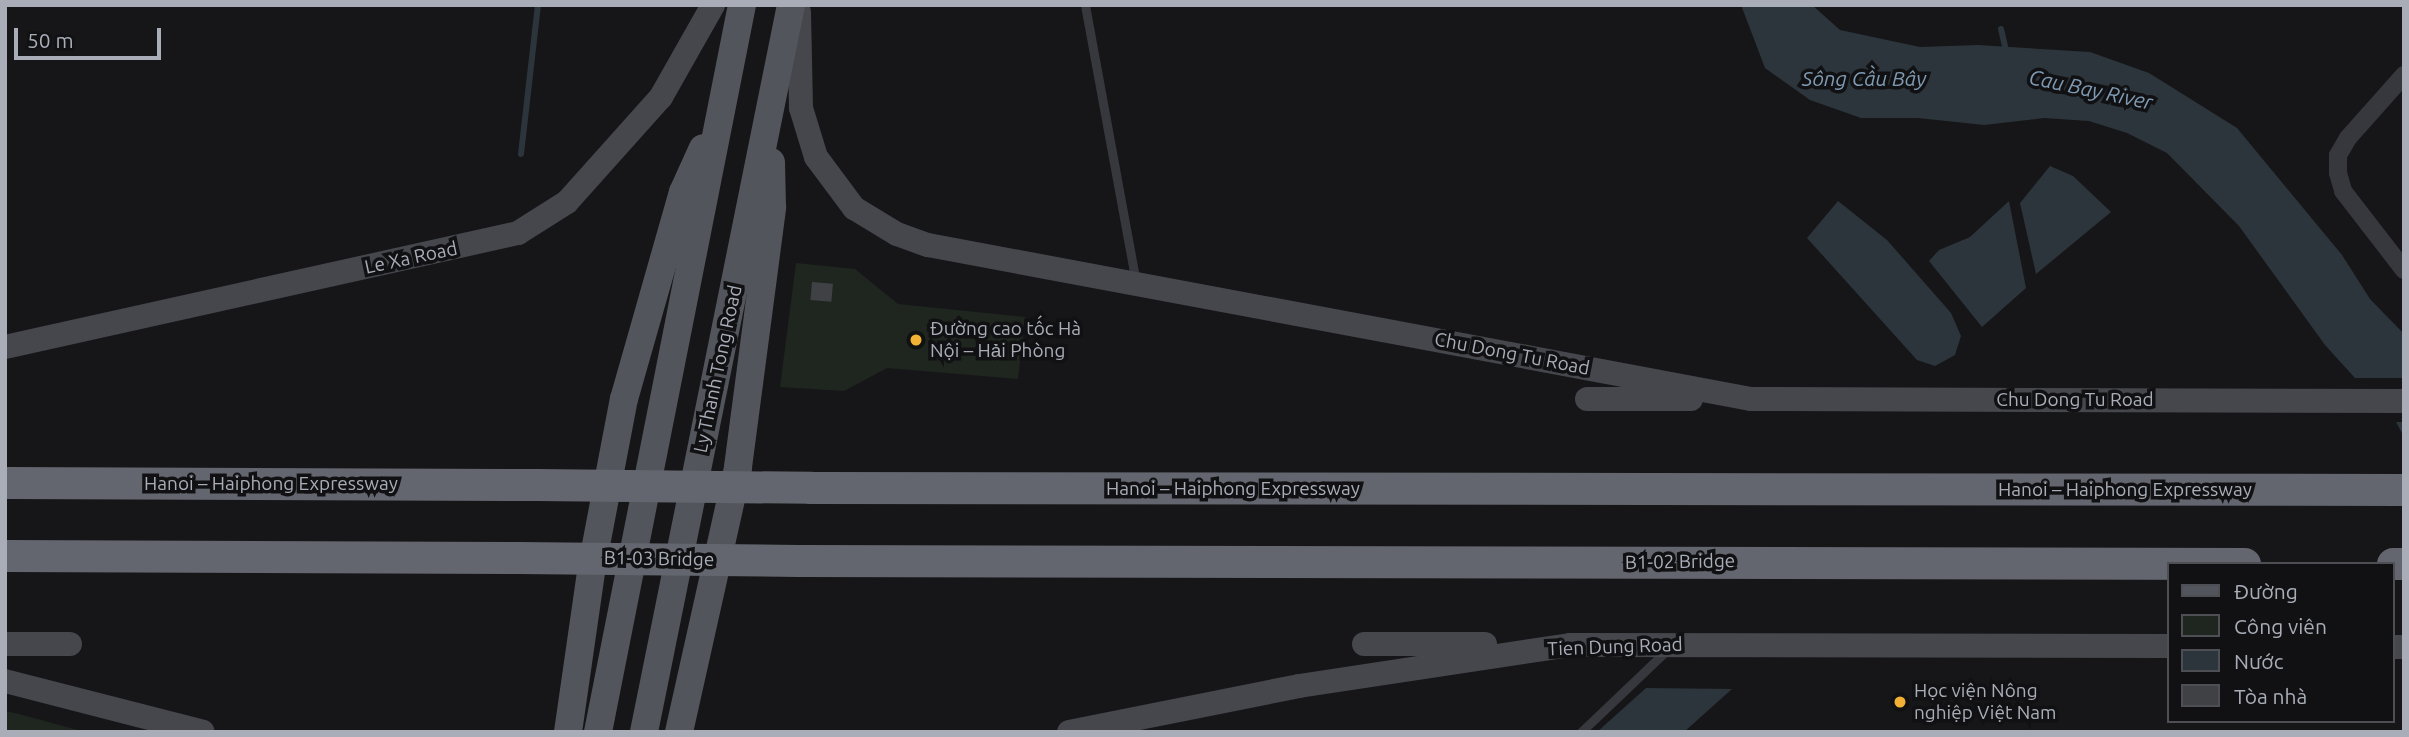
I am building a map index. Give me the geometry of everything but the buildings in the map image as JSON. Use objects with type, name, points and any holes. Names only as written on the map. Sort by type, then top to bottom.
[{"type":"highway","name":"Hanoi – Haiphong Expressway","points":[[5,483],[1848,491],[2403,489]]},
{"type":"highway","name":"B1-03 Bridge","points":[[5,556],[1581,563]]},
{"type":"highway","name":"B1-02 Bridge","points":[[1581,563],[2168,564]]},
{"type":"main road","name":"Le Xa Road","points":[[5,347],[527,229],[567,202],[661,97],[713,5]]},
{"type":"main road","points":[[598,732],[742,5]]},
{"type":"main road","name":"Ly Thanh Tong Road","points":[[644,732],[791,5]]},
{"type":"main road","name":"Chu Dong Tu Road","points":[[799,5],[798,78],[807,134],[828,176],[854,208],[912,241],[1751,399],[2404,401]]},
{"type":"main road","points":[[568,732],[592,566],[624,399],[683,192],[720,115]]},
{"type":"main road","points":[[680,732],[720,558],[748,405],[772,207],[767,127]]},
{"type":"main road","points":[[1587,399],[1751,399]]},
{"type":"main road","points":[[5,644],[70,645]]},
{"type":"main road","points":[[1364,644],[1570,645]]},
{"type":"main road","name":"Tien Dung Road","points":[[1069,732],[1310,684],[1570,645],[2168,646]]},
{"type":"main road","points":[[5,681],[204,732]]},
{"type":"street","points":[[2404,75],[2348,138],[2339,155],[2338,173],[2343,191],[2404,270]]},
{"type":"lane","points":[[1085,5],[1137,284]]},
{"type":"lane","points":[[1581,732],[1672,645]]},
{"type":"green space","points":[[796,263],[855,269],[898,304],[1025,317],[1018,379],[887,368],[844,391],[780,387]]},
{"type":"green space","points":[[5,711],[19,714],[85,732],[5,732]]},
{"type":"water","name":"Sông Cầu Bây","points":[[1741,5],[1812,5],[1840,30],[1920,47],[1978,45],[2090,52],[2149,73],[2237,128],[2342,255],[2370,299],[2404,334],[2404,437],[2381,394],[2364,388],[2325,345],[2239,226],[2167,153],[2127,133],[2089,121],[2044,118],[1984,125],[1918,118],[1861,118],[1810,100],[1765,68]]},
{"type":"water","points":[[2050,166],[2073,176],[2111,212],[2036,274],[2020,203]]},
{"type":"water","points":[[1838,201],[1887,240],[1951,313],[1961,336],[1955,355],[1935,366],[1917,360],[1807,238]]},
{"type":"water","points":[[2009,201],[2026,288],[1982,327],[1929,261],[1939,250],[1970,237]]},
{"type":"water","points":[[1646,688],[1732,689],[1684,732],[1597,732]]},
{"type":"pier","points":[[2350,378],[2404,378],[2404,422],[2392,422],[2378,396],[2362,390]]},
{"type":"waterway","points":[[521,154],[538,5]]},
{"type":"waterway","points":[[2001,29],[2007,54]]},
{"type":"place","name":"Đường cao tốc Hà Nội – Hải Phòng","points":[[916,340]]},
{"type":"place","name":"Học viện Nông nghiệp Việt Nam","points":[[1900,702]]},
{"type":"water label","name":"Cau Bay River","points":[[2091,89]]}]
